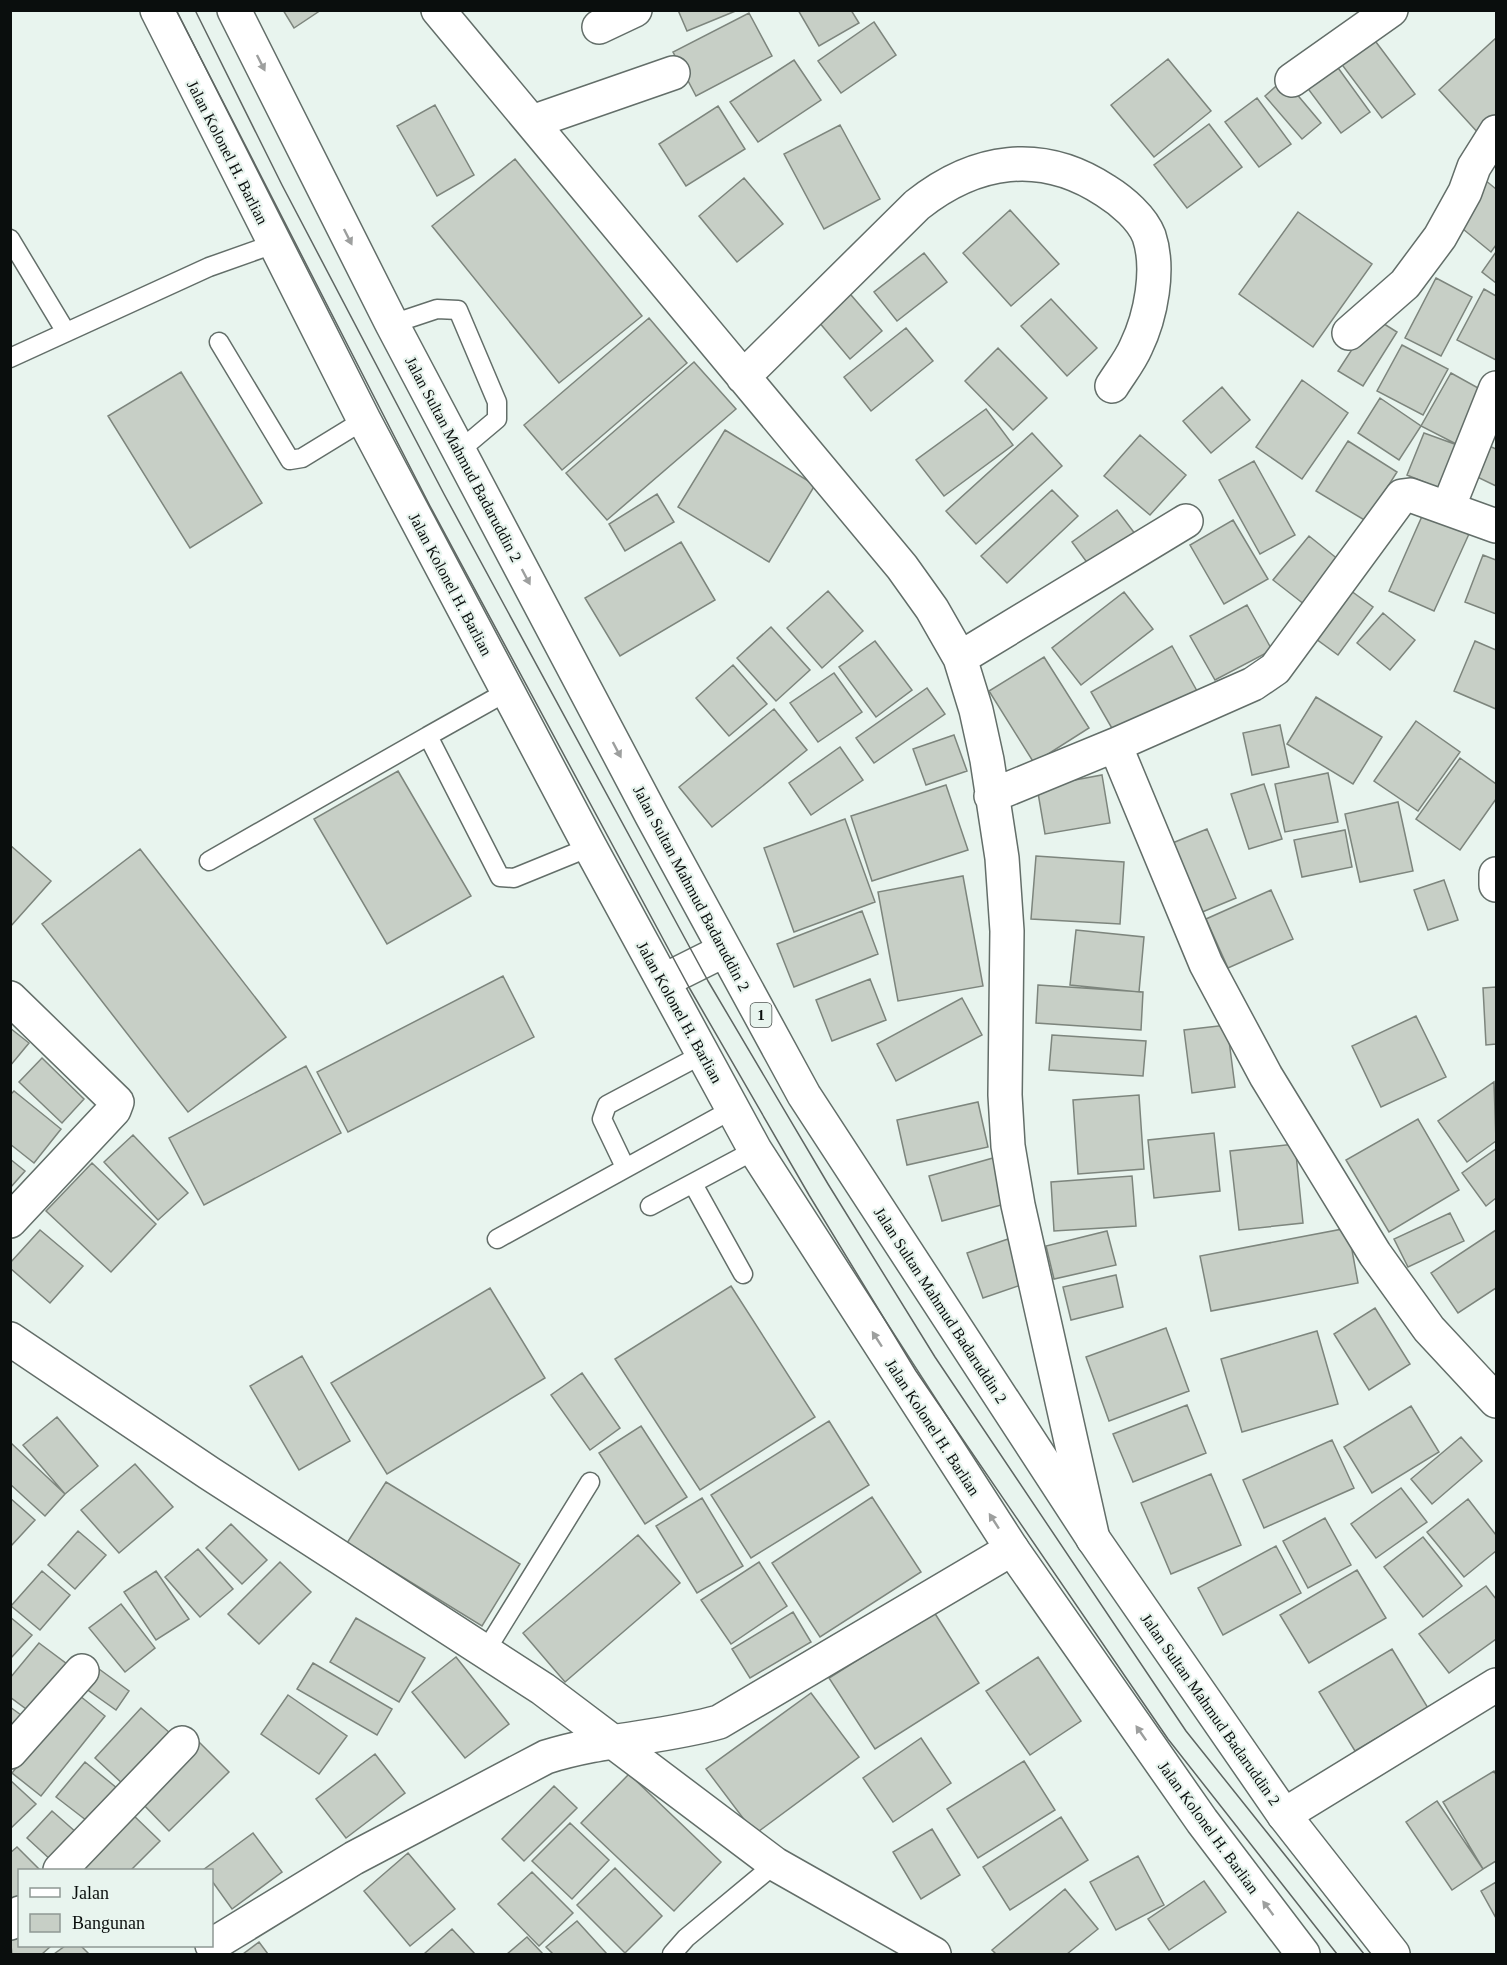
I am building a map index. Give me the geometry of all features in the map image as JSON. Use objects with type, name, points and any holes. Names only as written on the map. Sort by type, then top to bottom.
[{"type":"main road","name":"Jalan Kolonel H. Barlian","points":[[157,10],[364,420],[590,847],[755,1150],[1012,1549],[1202,1821],[1303,1954]]},
{"type":"main road","name":"Jalan Sultan Mahmud Badaruddin 2","points":[[234,10],[392,324],[804,1095],[1094,1540],[1284,1815],[1393,1954]]},
{"type":"main road","points":[[438,10],[902,567],[932,609],[960,658],[978,720],[1002,858],[1007,931],[1005,1095],[1008,1146],[1017,1205],[1094,1540]]},
{"type":"main road","points":[[600,27],[635,10]]},
{"type":"main road","points":[[1292,80],[1392,10]]},
{"type":"main road","points":[[532,122],[673,73]]},
{"type":"main road","points":[[1349,333],[1405,284],[1440,237],[1497,132]]},
{"type":"main road","points":[[743,377],[909,213],[940,187],[962,175],[994,166],[1025,164],[1054,167],[1090,180],[1116,197],[1135,215],[1148,235],[1154,260],[1145,319],[1136,347],[1112,386]]},
{"type":"main road","points":[[1448,508],[1497,388]]},
{"type":"main road","points":[[991,796],[1115,746],[1253,684],[1275,669],[1399,499],[1410,495],[1497,526]]},
{"type":"main road","points":[[960,658],[1186,521]]},
{"type":"main road","points":[[1115,746],[1206,964],[1266,1076],[1375,1254],[1429,1329],[1497,1401]]},
{"type":"main road","points":[[1497,874],[1497,885]]},
{"type":"main road","points":[[663,981],[725,950]]},
{"type":"main road","points":[[10,999],[117,1102],[114,1110],[10,1221]]},
{"type":"main road","points":[[10,1339],[209,1473],[543,1689],[775,1864],[917,1950]]},
{"type":"main road","points":[[213,1944],[354,1858],[546,1757],[609,1741],[680,1732],[718,1722],[1012,1549]]},
{"type":"main road","points":[[10,1752],[82,1671]]},
{"type":"main road","points":[[1284,1815],[1497,1685]]},
{"type":"main road","points":[[61,1869],[182,1743]]},
{"type":"lane","points":[[10,239],[66,332]]},
{"type":"lane","points":[[10,358],[209,267],[274,244]]},
{"type":"lane","points":[[392,324],[437,309],[458,310],[497,402],[497,419],[459,450]]},
{"type":"lane","points":[[219,342],[290,460],[302,458],[364,420]]},
{"type":"lane","points":[[209,861],[508,691]]},
{"type":"lane","points":[[428,736],[500,877],[514,878],[590,847]]},
{"type":"lane","points":[[625,1167],[602,1119],[607,1105],[703,1053]]},
{"type":"lane","points":[[497,1239],[733,1108]]},
{"type":"lane","points":[[650,1206],[755,1150]]},
{"type":"lane","points":[[693,1184],[743,1274]]},
{"type":"lane","points":[[485,1652],[590,1482]]},
{"type":"lane","points":[[672,1954],[686,1938],[775,1864]]},
{"type":"building","points":[[283,10],[321,10],[294,28]]},
{"type":"building","points":[[678,10],[738,10],[687,31]]},
{"type":"building","points":[[798,10],[851,10],[859,23],[819,46]]},
{"type":"building","points":[[749,13],[772,56],[696,96],[673,52]]},
{"type":"building","points":[[874,22],[896,55],[841,93],[818,61]]},
{"type":"building","points":[[1373,38],[1415,94],[1382,118],[1340,62]]},
{"type":"building","points":[[1496,38],[1496,121],[1480,135],[1439,90]]},
{"type":"building","points":[[1168,59],[1211,111],[1154,157],[1111,105]]},
{"type":"building","points":[[794,60],[821,100],[758,142],[730,102]]},
{"type":"building","points":[[1336,65],[1370,112],[1341,133],[1306,86]]},
{"type":"building","points":[[1284,79],[1321,123],[1302,139],[1265,96]]},
{"type":"building","points":[[1257,98],[1291,144],[1259,167],[1225,122]]},
{"type":"building","points":[[435,105],[474,175],[437,196],[397,126]]},
{"type":"building","points":[[718,106],[745,149],[686,186],[659,144]]},
{"type":"building","points":[[1209,124],[1242,167],[1187,208],[1154,165]]},
{"type":"building","points":[[840,125],[880,199],[824,229],[784,154]]},
{"type":"building","points":[[515,159],[642,316],[559,383],[432,226]]},
{"type":"building","points":[[744,178],[783,224],[737,262],[699,216]]},
{"type":"building","points":[[1485,180],[1496,189],[1496,245],[1491,252],[1452,220]]},
{"type":"building","points":[[1010,210],[1059,264],[1011,306],[963,253]]},
{"type":"building","points":[[1298,212],[1372,264],[1313,347],[1239,294]]},
{"type":"building","points":[[1496,252],[1496,283],[1482,272]]},
{"type":"building","points":[[924,253],[947,282],[897,321],[874,292]]},
{"type":"building","points":[[1436,278],[1472,297],[1441,356],[1405,338]]},
{"type":"building","points":[[845,288],[882,331],[850,359],[813,315]]},
{"type":"building","points":[[1484,289],[1496,296],[1496,360],[1457,340]]},
{"type":"building","points":[[1051,299],[1097,348],[1067,376],[1021,326]]},
{"type":"building","points":[[1373,317],[1397,332],[1363,386],[1338,371]]},
{"type":"building","points":[[649,318],[687,363],[562,470],[524,425]]},
{"type":"building","points":[[906,328],[933,361],[871,411],[844,377]]},
{"type":"building","points":[[1402,345],[1448,369],[1423,415],[1377,391]]},
{"type":"building","points":[[998,348],[1047,398],[1013,430],[965,381]]},
{"type":"building","points":[[694,362],[736,409],[607,520],[566,473]]},
{"type":"building","points":[[181,372],[262,503],[190,548],[108,416]]},
{"type":"building","points":[[1451,373],[1489,394],[1460,446],[1421,426]]},
{"type":"building","points":[[1302,380],[1348,413],[1302,479],[1256,447]]},
{"type":"building","points":[[1222,387],[1250,420],[1211,453],[1183,421]]},
{"type":"building","points":[[1380,398],[1421,426],[1399,460],[1358,433]]},
{"type":"building","points":[[986,409],[1013,445],[944,496],[916,460]]},
{"type":"building","points":[[725,430],[815,485],[769,562],[678,507]]},
{"type":"building","points":[[1032,433],[1062,466],[976,544],[946,511]]},
{"type":"building","points":[[1424,433],[1460,446],[1443,490],[1407,475]]},
{"type":"building","points":[[1140,435],[1186,475],[1150,515],[1104,476]]},
{"type":"building","points":[[1348,441],[1397,472],[1366,521],[1316,491]]},
{"type":"building","points":[[1487,445],[1496,449],[1496,486],[1473,475]]},
{"type":"building","points":[[1254,461],[1295,535],[1260,554],[1219,480]]},
{"type":"building","points":[[1052,490],[1078,516],[1007,583],[981,556]]},
{"type":"building","points":[[657,494],[674,522],[625,551],[609,524]]},
{"type":"building","points":[[1117,510],[1136,535],[1091,568],[1072,542]]},
{"type":"building","points":[[1423,514],[1469,534],[1434,611],[1389,591]]},
{"type":"building","points":[[1233,520],[1268,579],[1224,604],[1190,545]]},
{"type":"building","points":[[1309,536],[1344,564],[1309,608],[1273,580]]},
{"type":"building","points":[[681,542],[715,600],[620,656],[585,598]]},
{"type":"building","points":[[1483,555],[1496,560],[1496,614],[1465,602]]},
{"type":"building","points":[[1347,588],[1373,607],[1338,655],[1312,636]]},
{"type":"building","points":[[828,591],[863,631],[822,668],[787,628]]},
{"type":"building","points":[[1124,592],[1153,629],[1081,685],[1052,648]]},
{"type":"building","points":[[1247,605],[1272,650],[1215,680],[1190,636]]},
{"type":"building","points":[[1383,613],[1415,640],[1390,670],[1357,643]]},
{"type":"building","points":[[771,627],[810,670],[776,701],[737,658]]},
{"type":"building","points":[[875,641],[912,690],[876,717],[839,667]]},
{"type":"building","points":[[1475,641],[1496,650],[1496,709],[1454,691]]},
{"type":"building","points":[[1172,646],[1197,691],[1117,737],[1091,692]]},
{"type":"building","points":[[1044,657],[1089,728],[1034,763],[989,691]]},
{"type":"building","points":[[733,665],[767,704],[729,736],[696,698]]},
{"type":"building","points":[[834,673],[862,712],[818,742],[790,703]]},
{"type":"building","points":[[927,688],[945,714],[874,763],[856,738]]},
{"type":"building","points":[[1316,697],[1382,737],[1353,784],[1287,744]]},
{"type":"building","points":[[774,709],[807,750],[712,827],[679,787]]},
{"type":"building","points":[[1416,721],[1460,752],[1418,811],[1374,781]]},
{"type":"building","points":[[1280,725],[1289,767],[1252,775],[1243,733]]},
{"type":"building","points":[[954,735],[967,771],[926,785],[913,749]]},
{"type":"building","points":[[840,747],[863,780],[811,815],[789,783]]},
{"type":"building","points":[[1460,758],[1496,784],[1496,799],[1460,850],[1416,819]]},
{"type":"building","points":[[398,771],[471,896],[387,944],[314,819]]},
{"type":"building","points":[[1328,773],[1338,822],[1285,832],[1275,784]]},
{"type":"building","points":[[1102,775],[1110,823],[1045,834],[1037,787]]},
{"type":"building","points":[[1264,784],[1282,839],[1249,849],[1231,794]]},
{"type":"building","points":[[946,785],[968,850],[872,881],[851,816]]},
{"type":"building","points":[[1398,802],[1413,871],[1360,882],[1345,814]]},
{"type":"building","points":[[845,819],[875,902],[794,932],[764,848]]},
{"type":"building","points":[[1207,829],[1236,898],[1200,913],[1170,844]]},
{"type":"building","points":[[1345,830],[1352,867],[1302,877],[1294,840]]},
{"type":"building","points":[[10,845],[51,881],[10,927]]},
{"type":"building","points":[[140,849],[286,1037],[188,1112],[42,924]]},
{"type":"building","points":[[1036,856],[1124,862],[1120,924],[1031,919]]},
{"type":"building","points":[[963,876],[983,986],[898,1001],[878,892]]},
{"type":"building","points":[[1444,880],[1458,920],[1428,930],[1414,890]]},
{"type":"building","points":[[1271,890],[1293,939],[1228,968],[1206,919]]},
{"type":"building","points":[[862,911],[878,954],[794,987],[777,944]]},
{"type":"building","points":[[1076,930],[1144,937],[1139,992],[1070,985]]},
{"type":"building","points":[[503,976],[534,1037],[348,1132],[317,1072]]},
{"type":"building","points":[[870,979],[886,1020],[832,1041],[816,1000]]},
{"type":"building","points":[[1038,985],[1143,992],[1141,1030],[1036,1023]]},
{"type":"building","points":[[1496,987],[1496,1044],[1486,1045],[1483,988]]},
{"type":"building","points":[[962,998],[982,1035],[896,1081],[877,1044]]},
{"type":"building","points":[[1416,1016],[1446,1077],[1381,1107],[1352,1046]]},
{"type":"building","points":[[1227,1025],[1235,1087],[1192,1093],[1184,1030]]},
{"type":"building","points":[[10,1028],[29,1043],[10,1066]]},
{"type":"building","points":[[1052,1035],[1146,1041],[1143,1076],[1049,1070]]},
{"type":"building","points":[[42,1058],[84,1099],[62,1123],[19,1082]]},
{"type":"building","points":[[306,1066],[341,1133],[204,1205],[169,1138]]},
{"type":"building","points":[[1494,1082],[1496,1141],[1467,1162],[1438,1121]]},
{"type":"building","points":[[14,1091],[61,1129],[34,1163],[10,1144],[10,1095]]},
{"type":"building","points":[[1139,1095],[1144,1169],[1078,1174],[1073,1100]]},
{"type":"building","points":[[978,1102],[988,1147],[907,1165],[897,1120]]},
{"type":"building","points":[[1418,1119],[1459,1190],[1389,1232],[1346,1160]]},
{"type":"building","points":[[1214,1133],[1220,1191],[1154,1198],[1148,1140]]},
{"type":"building","points":[[133,1135],[188,1193],[158,1220],[104,1162]]},
{"type":"building","points":[[1295,1144],[1303,1223],[1239,1230],[1230,1151]]},
{"type":"building","points":[[1496,1149],[1496,1198],[1486,1206],[1462,1173]]},
{"type":"building","points":[[993,1158],[1005,1204],[942,1221],[929,1176]]},
{"type":"building","points":[[10,1159],[25,1171],[10,1188]]},
{"type":"building","points":[[92,1163],[156,1224],[111,1272],[46,1211]]},
{"type":"building","points":[[1132,1176],[1136,1226],[1054,1231],[1051,1182]]},
{"type":"building","points":[[1450,1213],[1464,1241],[1408,1267],[1394,1239]]},
{"type":"building","points":[[1348,1228],[1358,1283],[1211,1311],[1200,1256]]},
{"type":"building","points":[[40,1230],[83,1266],[50,1303],[10,1268],[10,1263]]},
{"type":"building","points":[[1496,1230],[1496,1288],[1458,1313],[1431,1273]]},
{"type":"building","points":[[1107,1231],[1116,1265],[1054,1279],[1046,1246]]},
{"type":"building","points":[[1008,1239],[1024,1284],[983,1298],[967,1253]]},
{"type":"building","points":[[1116,1275],[1123,1307],[1071,1320],[1063,1287]]},
{"type":"building","points":[[731,1286],[815,1417],[700,1490],[615,1359]]},
{"type":"building","points":[[490,1288],[545,1378],[387,1474],[331,1383]]},
{"type":"building","points":[[1375,1308],[1410,1364],[1369,1390],[1334,1334]]},
{"type":"building","points":[[1166,1328],[1189,1391],[1109,1421],[1086,1357]]},
{"type":"building","points":[[1317,1331],[1338,1404],[1242,1432],[1221,1359]]},
{"type":"building","points":[[302,1356],[350,1441],[299,1470],[250,1386]]},
{"type":"building","points":[[582,1373],[620,1428],[590,1450],[551,1395]]},
{"type":"building","points":[[1187,1405],[1206,1453],[1133,1482],[1113,1434]]},
{"type":"building","points":[[1411,1406],[1439,1452],[1372,1493],[1344,1447]]},
{"type":"building","points":[[57,1417],[98,1466],[65,1494],[23,1445]]},
{"type":"building","points":[[829,1421],[869,1485],[751,1558],[711,1495]]},
{"type":"building","points":[[641,1426],[687,1497],[645,1524],[599,1453]]},
{"type":"building","points":[[1461,1437],[1482,1461],[1432,1504],[1411,1479]]},
{"type":"building","points":[[1332,1440],[1354,1488],[1264,1528],[1243,1480]]},
{"type":"building","points":[[11,1443],[65,1494],[45,1516],[10,1484]]},
{"type":"building","points":[[135,1464],[173,1507],[119,1553],[81,1510]]},
{"type":"building","points":[[1211,1474],[1241,1545],[1171,1574],[1141,1503]]},
{"type":"building","points":[[386,1482],[520,1564],[482,1626],[347,1543]]},
{"type":"building","points":[[1401,1488],[1427,1522],[1376,1558],[1351,1524]]},
{"type":"building","points":[[872,1497],[921,1572],[820,1637],[772,1563]]},
{"type":"building","points":[[10,1498],[35,1520],[10,1547]]},
{"type":"building","points":[[702,1498],[743,1566],[697,1593],[656,1526]]},
{"type":"building","points":[[1468,1499],[1496,1535],[1496,1551],[1464,1577],[1427,1532]]},
{"type":"building","points":[[1325,1518],[1351,1565],[1308,1588],[1283,1541]]},
{"type":"building","points":[[231,1524],[267,1560],[242,1584],[206,1548]]},
{"type":"building","points":[[78,1531],[106,1555],[75,1589],[48,1565]]},
{"type":"building","points":[[638,1535],[680,1583],[565,1682],[523,1633]]},
{"type":"building","points":[[1423,1537],[1462,1586],[1423,1617],[1384,1567]]},
{"type":"building","points":[[1276,1546],[1301,1593],[1223,1635],[1198,1588]]},
{"type":"building","points":[[198,1549],[233,1589],[200,1617],[165,1577]]},
{"type":"building","points":[[280,1562],[311,1592],[259,1644],[228,1614]]},
{"type":"building","points":[[759,1562],[787,1606],[731,1644],[701,1600]]},
{"type":"building","points":[[1357,1570],[1386,1618],[1309,1663],[1280,1615]]},
{"type":"building","points":[[42,1571],[70,1595],[40,1630],[11,1606]]},
{"type":"building","points":[[156,1571],[189,1619],[156,1640],[124,1592]]},
{"type":"building","points":[[1486,1586],[1496,1599],[1496,1639],[1449,1673],[1419,1634]]},
{"type":"building","points":[[121,1604],[155,1648],[125,1672],[89,1628]]},
{"type":"building","points":[[793,1612],[811,1642],[750,1678],[732,1649]]},
{"type":"building","points":[[934,1612],[979,1683],[875,1749],[829,1678]]},
{"type":"building","points":[[10,1617],[32,1635],[10,1659]]},
{"type":"building","points":[[356,1618],[425,1658],[399,1702],[330,1662]]},
{"type":"building","points":[[39,1643],[75,1670],[37,1717],[10,1697],[10,1678]]},
{"type":"building","points":[[1392,1649],[1428,1708],[1355,1751],[1319,1692]]},
{"type":"building","points":[[456,1657],[509,1724],[465,1758],[412,1692]]},
{"type":"building","points":[[1038,1657],[1081,1721],[1030,1755],[986,1691]]},
{"type":"building","points":[[313,1663],[392,1709],[377,1735],[297,1689]]},
{"type":"building","points":[[99,1669],[129,1691],[116,1710],[85,1688]]},
{"type":"building","points":[[75,1692],[105,1716],[41,1796],[12,1773]]},
{"type":"building","points":[[811,1693],[859,1757],[755,1834],[706,1769]]},
{"type":"building","points":[[288,1695],[347,1736],[319,1774],[261,1734]]},
{"type":"building","points":[[10,1707],[32,1723],[10,1750]]},
{"type":"building","points":[[141,1708],[170,1733],[124,1785],[95,1758]]},
{"type":"building","points":[[921,1738],[951,1783],[893,1822],[863,1778]]},
{"type":"building","points":[[199,1742],[229,1772],[169,1831],[139,1800]]},
{"type":"building","points":[[375,1754],[405,1793],[346,1838],[316,1799]]},
{"type":"building","points":[[1024,1761],[1055,1810],[978,1858],[947,1809]]},
{"type":"building","points":[[85,1762],[123,1793],[95,1827],[56,1797]]},
{"type":"building","points":[[1494,1771],[1496,1775],[1496,1861],[1483,1869],[1443,1802]]},
{"type":"building","points":[[629,1774],[721,1862],[674,1911],[581,1823]]},
{"type":"building","points":[[10,1780],[36,1804],[10,1829]]},
{"type":"building","points":[[554,1786],[577,1808],[524,1861],[502,1839]]},
{"type":"building","points":[[1437,1801],[1483,1869],[1452,1890],[1406,1822]]},
{"type":"building","points":[[52,1811],[77,1833],[52,1861],[27,1838]]},
{"type":"building","points":[[131,1813],[160,1841],[132,1869],[76,1869]]},
{"type":"building","points":[[1061,1817],[1088,1860],[1010,1910],[983,1867]]},
{"type":"building","points":[[570,1823],[609,1860],[572,1899],[532,1861]]},
{"type":"building","points":[[932,1829],[960,1875],[921,1899],[893,1852]]},
{"type":"building","points":[[253,1833],[282,1872],[232,1909],[213,1882],[213,1869],[204,1869]]},
{"type":"building","points":[[17,1847],[39,1869],[18,1869],[18,1903],[10,1910],[10,1853]]},
{"type":"building","points":[[408,1853],[455,1909],[410,1946],[364,1891]]},
{"type":"building","points":[[1138,1856],[1164,1905],[1116,1930],[1090,1882]]},
{"type":"building","points":[[615,1868],[662,1916],[625,1953],[577,1905]]},
{"type":"building","points":[[532,1872],[573,1913],[539,1946],[498,1904]]},
{"type":"building","points":[[1204,1881],[1226,1912],[1169,1950],[1148,1919]]},
{"type":"building","points":[[1496,1882],[1496,1918],[1481,1891]]},
{"type":"building","points":[[1065,1889],[1098,1929],[1067,1954],[996,1954],[992,1950]]},
{"type":"building","points":[[577,1921],[607,1954],[553,1954],[546,1947]]},
{"type":"building","points":[[452,1929],[475,1954],[424,1954]]},
{"type":"building","points":[[18,1930],[18,1947],[50,1947],[42,1954],[12,1954],[10,1937]]},
{"type":"building","points":[[527,1937],[543,1954],[507,1954]]},
{"type":"building","points":[[259,1942],[268,1954],[243,1954]]},
{"type":"building","points":[[64,1947],[82,1947],[89,1954],[54,1954]]},
{"type":"tram line","points":[[176,10],[430,506],[690,989],[809,1195],[916,1371],[1168,1739],[1337,1954]]},
{"type":"tram line","points":[[195,10],[282,185],[444,494],[708,981],[828,1184],[935,1357],[1186,1731],[1364,1954]]}]
